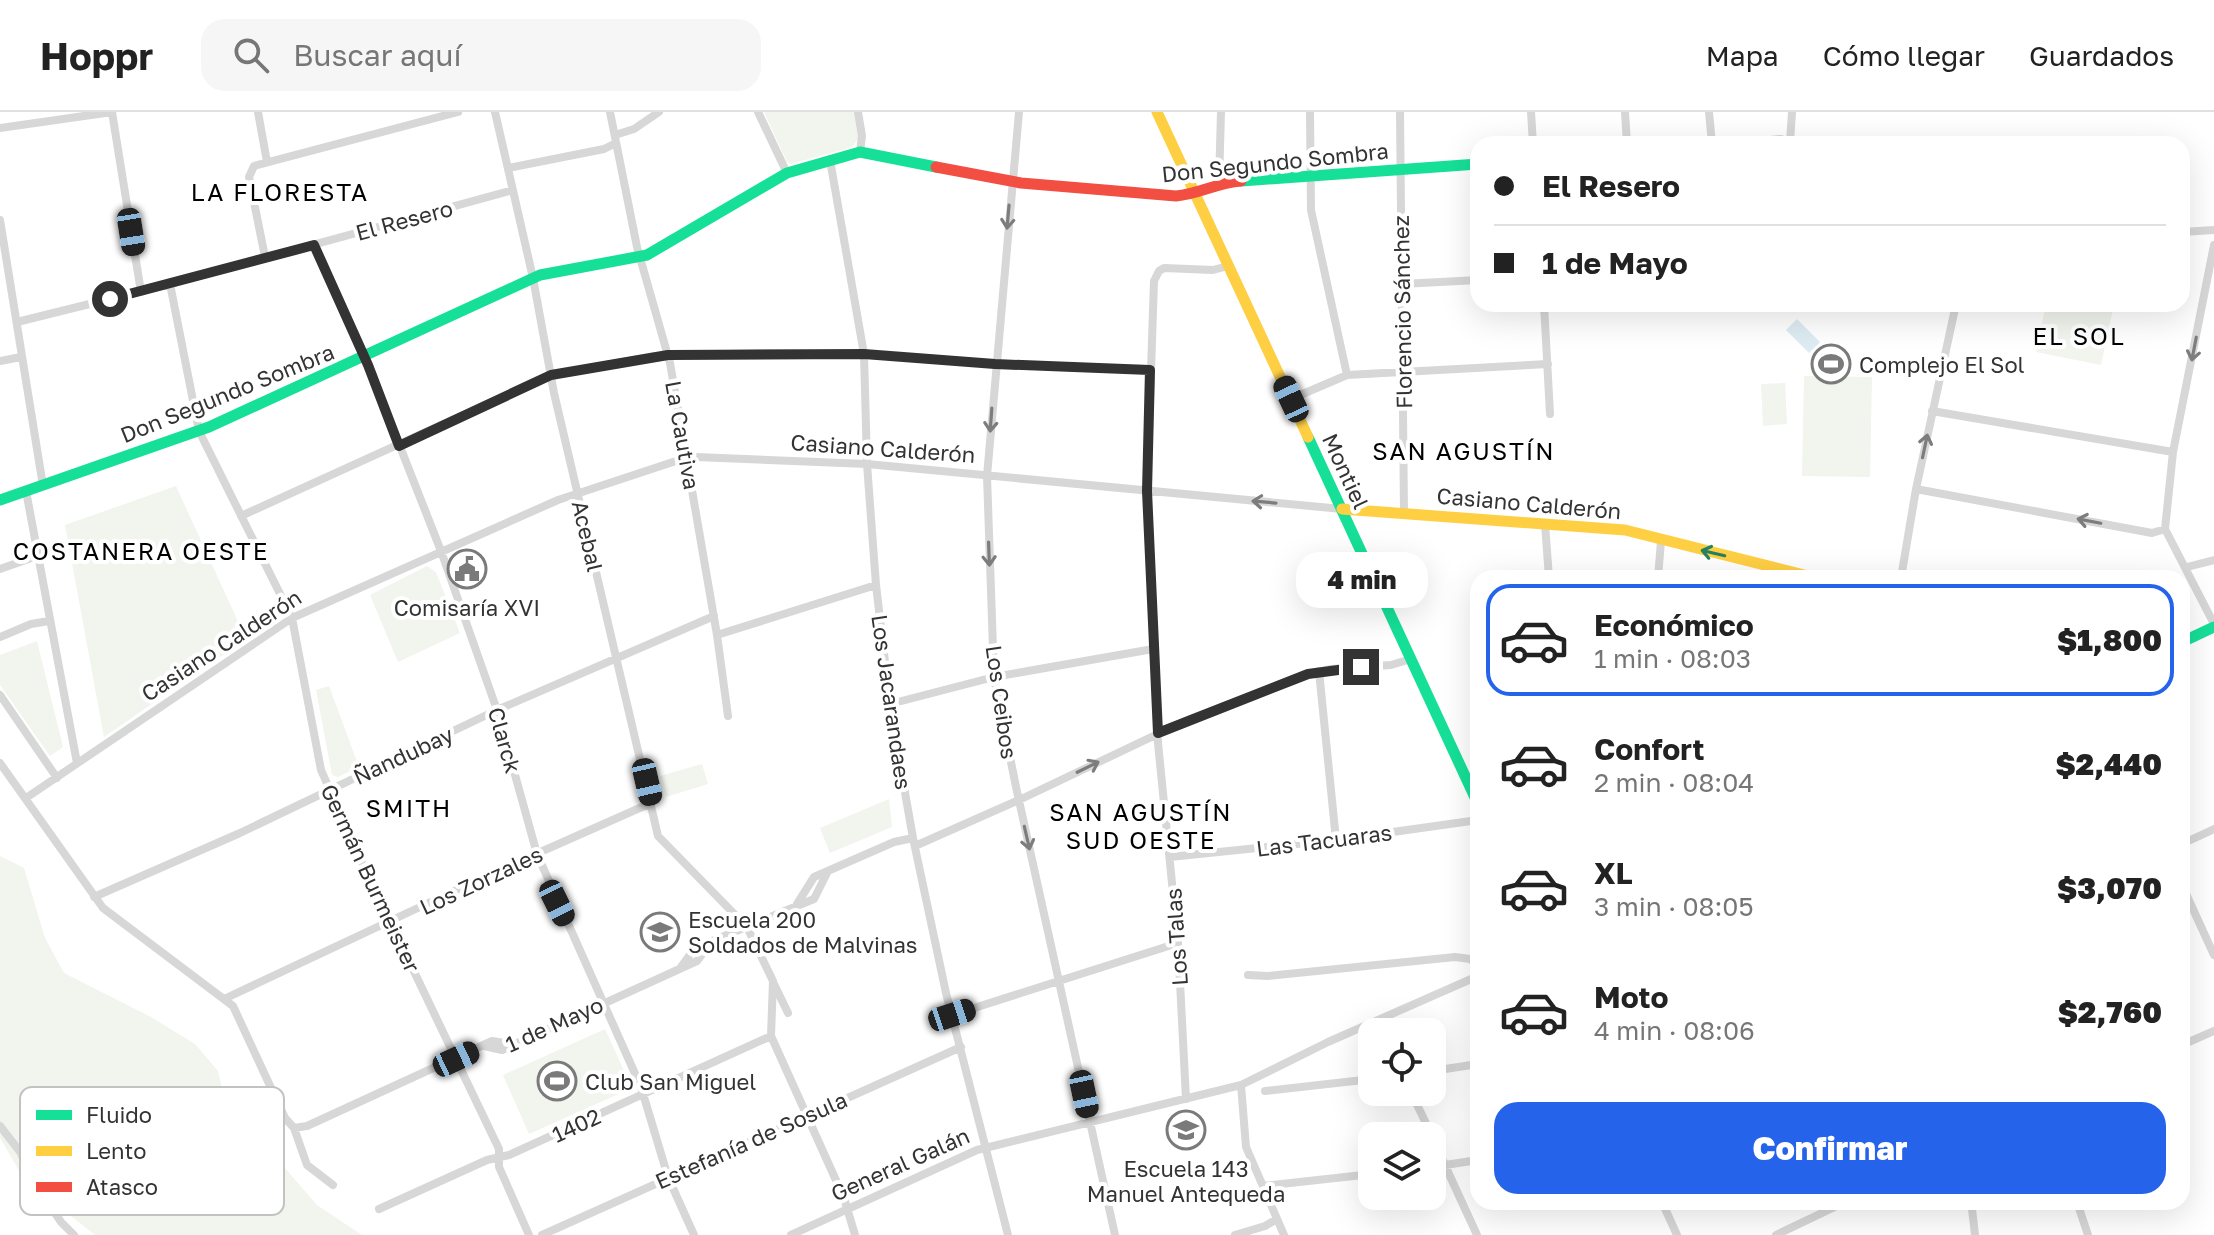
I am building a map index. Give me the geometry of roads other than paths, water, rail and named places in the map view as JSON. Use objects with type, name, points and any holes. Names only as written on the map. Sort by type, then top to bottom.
[{"type":"street","points":[[0,128],[112,112],[141,292]]},
{"type":"street","points":[[258,112],[267,162]]},
{"type":"street","points":[[265,257],[249,177],[254,166],[458,112]]},
{"type":"street","name":"Acebal","points":[[495,112],[533,278],[551,375],[661,841],[747,927],[788,1013]]},
{"type":"street","name":"La Cautiva","points":[[610,112],[640,257],[668,355],[688,458],[728,716]]},
{"type":"street","points":[[508,168],[604,149],[659,112]]},
{"type":"street","points":[[758,112],[787,173]]},
{"type":"street","points":[[858,112],[862,136],[860,152]]},
{"type":"street","name":"Los Ceibos","points":[[1019,112],[987,476],[994,677],[1115,1235]]},
{"type":"street","name":"Montiel","points":[[1157,112],[1470,787]]},
{"type":"street","points":[[1219,183],[1221,112]]},
{"type":"street","points":[[1310,112],[1310,200],[1347,375]]},
{"type":"street","name":"Florencio Sánchez","points":[[1400,112],[1404,513]]},
{"type":"street","points":[[1531,112],[1532,136]]},
{"type":"street","points":[[1625,112],[1626,136]]},
{"type":"street","points":[[1709,112],[1711,136]]},
{"type":"street","points":[[1788,136],[1792,112]]},
{"type":"street","name":"Don Segundo Sombra","points":[[0,500],[199,431],[533,278],[640,257],[787,173],[860,152],[1011,181],[1176,196],[1219,183],[1470,165]]},
{"type":"street","name":"Los Jacarandaes","points":[[830,160],[864,354],[867,464],[876,585],[890,704],[914,842],[952,1015],[1008,1235]]},
{"type":"street","name":"El Resero","points":[[17,322],[141,292],[513,190]]},
{"type":"street","points":[[0,220],[43,486]]},
{"type":"street","points":[[2190,232],[2214,230]]},
{"type":"street","name":"Clarck","points":[[314,245],[364,357],[441,551],[497,710],[537,854],[643,1094],[668,1177],[694,1235]]},
{"type":"street","points":[[2188,570],[2165,529],[2173,452],[2214,245]]},
{"type":"street","name":"Los Talas","points":[[1186,1099],[1178,943],[1153,649],[1147,491],[1154,281],[1159,271],[1171,267],[1213,270],[1228,266]]},
{"type":"street","points":[[1402,284],[1470,280]]},
{"type":"street","name":"Germán Burmeister","points":[[170,284],[199,431],[292,618],[319,762],[329,790],[499,1149],[501,1171],[529,1235]]},
{"type":"street","points":[[1545,312],[1550,414]]},
{"type":"street","points":[[1902,570],[1916,489],[1954,312]]},
{"type":"street","points":[[241,516],[551,375],[668,355],[864,354],[995,364],[1150,370]]},
{"type":"street","points":[[0,361],[21,357]]},
{"type":"street","points":[[1291,399],[1347,375],[1548,364]]},
{"type":"street","points":[[1932,411],[2173,452]]},
{"type":"street","name":"Casiano Calderón","points":[[26,798],[292,618],[578,493],[653,466],[688,458],[867,464],[1342,509],[1625,530],[1782,570]]},
{"type":"street","points":[[1916,489],[2152,533],[2165,529]]},
{"type":"street","points":[[26,491],[77,763]]},
{"type":"street","points":[[1545,524],[1548,570]]},
{"type":"street","points":[[1659,570],[1661,541]]},
{"type":"street","points":[[0,569],[37,556]]},
{"type":"street","points":[[2187,567],[2214,560]]},
{"type":"street","points":[[2190,574],[2214,626],[2190,637]]},
{"type":"street","points":[[717,635],[876,585]]},
{"type":"street","name":"Ñandubay","points":[[94,897],[240,833],[497,710],[714,616]]},
{"type":"street","points":[[0,637],[31,624],[49,621]]},
{"type":"street","points":[[890,704],[994,677],[1153,649]]},
{"type":"street","points":[[914,842],[1019,800],[1158,733],[1319,671],[1391,665],[1411,659]]},
{"type":"street","points":[[1319,671],[1336,840]]},
{"type":"street","points":[[0,695],[57,778]]},
{"type":"street","points":[[0,763],[94,897],[110,915],[236,1011],[271,1087]]},
{"type":"street","name":"Los Zorzales","points":[[224,999],[651,803]]},
{"type":"street","name":"Las Tacuaras","points":[[1170,857],[1336,840],[1470,821]]},
{"type":"street","points":[[2190,840],[2214,829]]},
{"type":"street","name":"1 de Mayo","points":[[294,1128],[307,1126],[497,1040],[512,1044],[681,967],[692,950],[796,904],[814,877],[894,842],[914,842]]},
{"type":"street","points":[[2190,902],[2214,955]]},
{"type":"street","points":[[952,1015],[1178,943]]},
{"type":"street","points":[[1248,975],[1268,976],[1455,957],[1470,959]]},
{"type":"street","name":"General Galán","points":[[791,1235],[986,1147],[1241,1085],[1328,1042],[1470,980]]},
{"type":"street","points":[[773,981],[771,1036],[848,1209],[855,1235]]},
{"type":"street","points":[[2190,1042],[2214,1031]]},
{"type":"street","name":"1402","points":[[379,1209],[771,1036]]},
{"type":"street","name":"Estefanía de Sosula","points":[[542,1235],[961,1047]]},
{"type":"street","points":[[1446,1069],[1470,1065]]},
{"type":"street","points":[[1265,1091],[1358,1081]]},
{"type":"street","points":[[1241,1085],[1246,1147],[1284,1235]]},
{"type":"street","points":[[284,1116],[294,1128],[307,1165],[333,1185]]},
{"type":"street","points":[[0,1126],[20,1152]]},
{"type":"street","points":[[1446,1165],[1470,1161]]},
{"type":"street","points":[[1446,1167],[1477,1235]]},
{"type":"street","points":[[1263,1186],[1358,1176]]},
{"type":"street","points":[[1666,1210],[1677,1235]]},
{"type":"street","points":[[1776,1235],[1828,1210]]},
{"type":"street","points":[[1972,1210],[1975,1235]]},
{"type":"street","points":[[2080,1210],[2088,1235]]},
{"type":"street","points":[[56,1215],[74,1235]]},
{"type":"street","points":[[1235,1235],[1277,1219]]},
{"type":"place","name":"Complejo El Sol","points":[[1831,364]]},
{"type":"place","name":"Comisaría XVI","points":[[467,569]]},
{"type":"place","name":"Escuela 200 Soldados de Malvinas","points":[[660,932]]},
{"type":"place","name":"Club San Miguel","points":[[557,1081]]},
{"type":"place","name":"Escuela 143 Manuel Antequeda","points":[[1186,1130]]},
{"type":"district","name":"LA FLORESTA","points":[[280,191]]},
{"type":"district","name":"EL SOL","points":[[2079,335]]},
{"type":"district","name":"SAN AGUSTÍN","points":[[1464,450]]},
{"type":"district","name":"COSTANERA OESTE","points":[[141,550]]},
{"type":"district","name":"SMITH","points":[[409,807]]},
{"type":"district","name":"SAN AGUSTÍN SUD OESTE","points":[[1141,825]]}]
